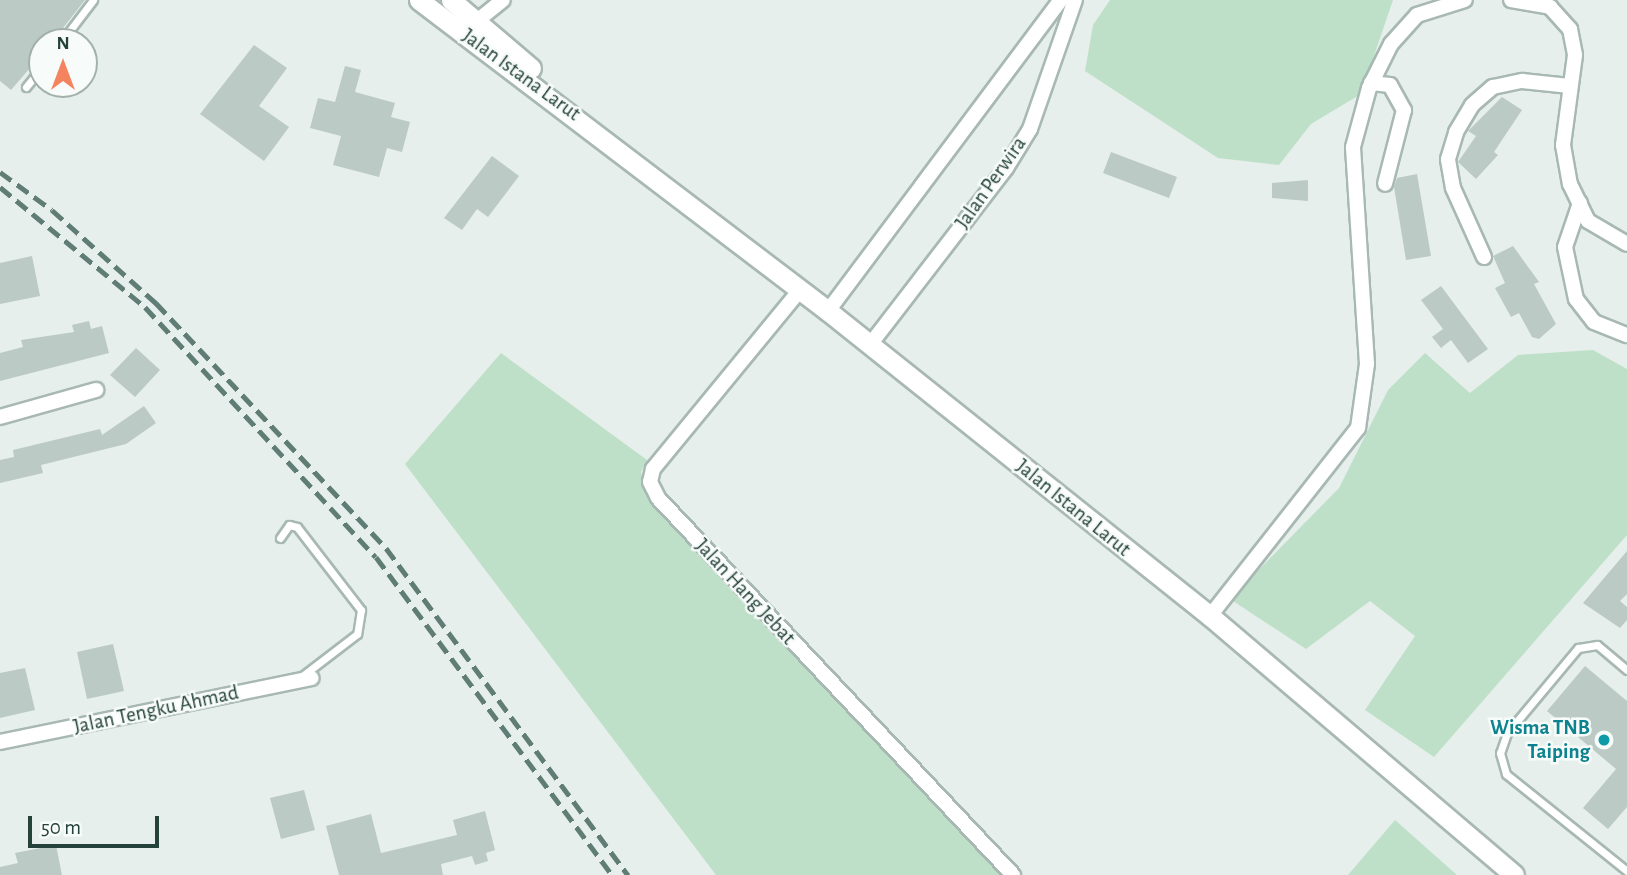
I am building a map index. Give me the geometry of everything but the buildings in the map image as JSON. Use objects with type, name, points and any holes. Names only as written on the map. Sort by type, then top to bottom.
[{"type":"main road","name":"Jalan Istana Larut","points":[[419,0],[624,150],[1210,616],[1514,875]]},
{"type":"main road","name":"Jalan Istana Larut","points":[[451,0],[624,150]]},
{"type":"street","points":[[477,21],[503,0]]},
{"type":"street","points":[[828,311],[1061,0]]},
{"type":"street","name":"Jalan Perwira","points":[[869,346],[1006,168],[1030,129],[1075,0]]},
{"type":"street","points":[[1210,616],[1358,428],[1365,406],[1353,147],[1371,83],[1391,44],[1417,15],[1465,0]]},
{"type":"street","points":[[1511,0],[1550,8],[1570,29],[1575,55],[1563,145],[1588,221],[1627,244]]},
{"type":"street","points":[[1484,257],[1453,188],[1448,159],[1456,132],[1472,105],[1493,87],[1522,81],[1570,86]]},
{"type":"street","points":[[1371,83],[1390,85],[1404,110],[1385,184]]},
{"type":"street","points":[[1580,203],[1565,247],[1576,299],[1594,322],[1627,335]]},
{"type":"street","name":"Jalan Hang Jebat","points":[[800,290],[653,469],[650,482],[658,498],[1013,875]]},
{"type":"street","points":[[0,417],[96,390]]},
{"type":"street","name":"Jalan Tengku Ahmad","points":[[0,742],[312,678]]},
{"type":"lane","points":[[72,28],[93,0]]},
{"type":"lane","points":[[280,538],[289,525],[298,527],[361,610],[357,634],[296,681]]},
{"type":"lane","points":[[1627,670],[1597,645],[1578,648],[1507,733],[1500,754],[1506,774],[1627,871]]},
{"type":"green space","points":[[1110,0],[1393,0],[1361,94],[1311,124],[1279,165],[1218,158],[1085,71],[1093,25]]},
{"type":"green space","points":[[1593,350],[1627,369],[1627,535],[1434,757],[1365,710],[1415,636],[1370,601],[1306,649],[1230,599],[1339,488],[1388,390],[1425,353],[1470,393],[1518,355]]},
{"type":"green space","points":[[501,353],[647,460],[641,472],[647,495],[1008,875],[716,875],[405,464]]},
{"type":"green space","points":[[1395,820],[1457,875],[1348,875]]},
{"type":"railway","points":[[0,172],[52,210],[156,303],[386,548],[628,875]]},
{"type":"railway","points":[[0,187],[145,307],[376,557],[612,875]]},
{"type":"place","name":"Wisma TNB Taiping","points":[[1604,740]]}]
